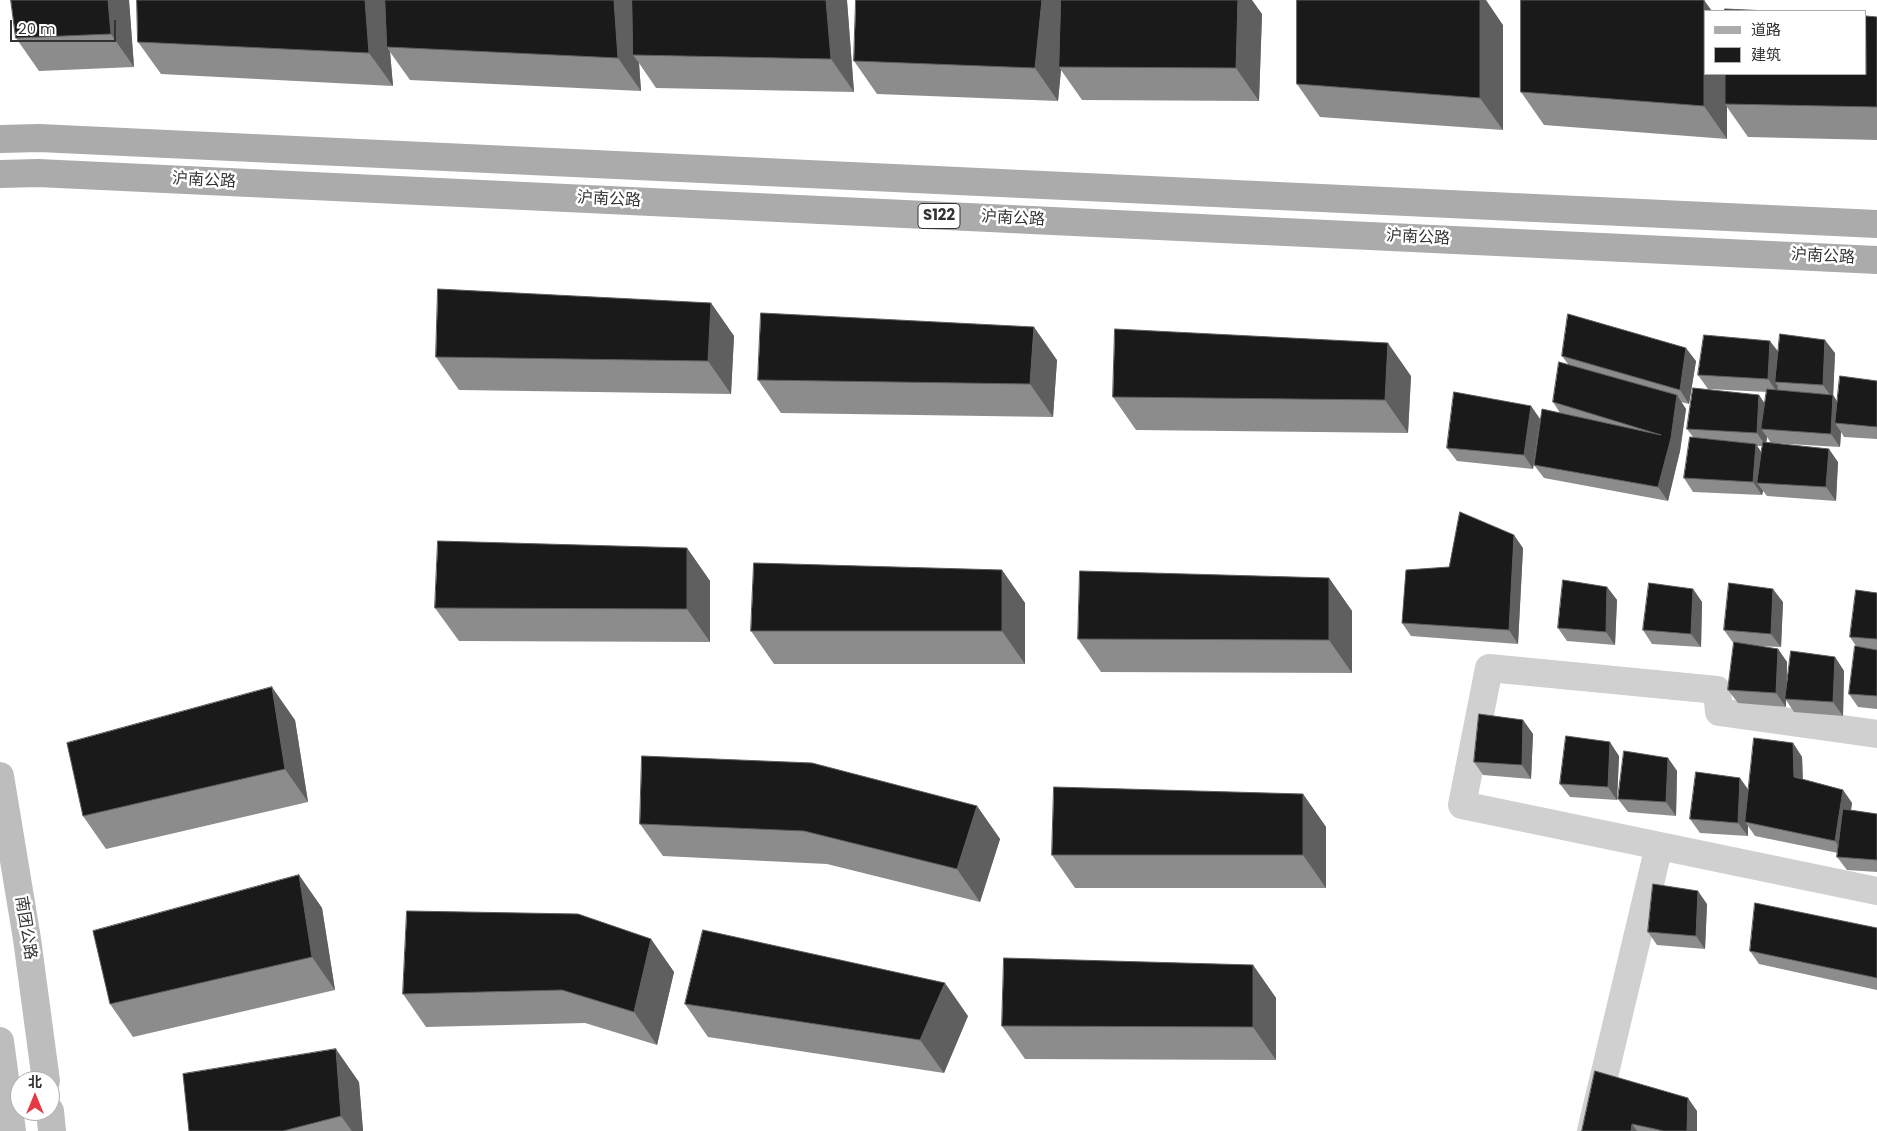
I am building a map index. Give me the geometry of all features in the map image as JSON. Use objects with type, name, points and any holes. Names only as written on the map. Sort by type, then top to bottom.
[{"type":"main road","name":"S122","points":[[0,139],[39,138],[1877,224]]},
{"type":"main road","name":"沪南公路","points":[[0,174],[58,174],[1877,260]]},
{"type":"main road","name":"南团公路","points":[[0,776],[27,939],[45,1071]]},
{"type":"main road","points":[[0,1041],[12,1131]]},
{"type":"street","points":[[1877,734],[1719,712],[1717,690],[1489,668],[1462,805],[1877,891]]},
{"type":"street","points":[[1591,1131],[1659,846]]},
{"type":"building","points":[[11,0],[108,0],[111,34],[16,38]]},
{"type":"building","points":[[137,0],[365,0],[369,53],[138,42]]},
{"type":"building","points":[[385,0],[614,0],[618,58],[387,47]]},
{"type":"building","points":[[632,0],[826,0],[831,59],[633,55]]},
{"type":"building","points":[[856,0],[1042,0],[1035,68],[854,61]]},
{"type":"building","points":[[1061,0],[1238,0],[1236,68],[1059,67]]},
{"type":"building","points":[[1297,0],[1480,0],[1480,98],[1297,84]]},
{"type":"building","points":[[1521,0],[1704,0],[1704,106],[1521,92]]},
{"type":"building","points":[[1867,16],[1877,17],[1877,107],[1725,104],[1725,75],[1867,75]]},
{"type":"building","points":[[438,289],[711,303],[708,361],[436,357]]},
{"type":"building","points":[[761,313],[1034,327],[1030,384],[758,380]]},
{"type":"building","points":[[1568,314],[1686,348],[1680,390],[1562,356]]},
{"type":"building","points":[[1115,329],[1388,343],[1385,400],[1113,397]]},
{"type":"building","points":[[1780,334],[1825,340],[1823,385],[1775,382]]},
{"type":"building","points":[[1704,335],[1770,341],[1768,379],[1698,375]]},
{"type":"building","points":[[1559,362],[1677,395],[1671,438],[1658,487],[1534,465],[1542,409],[1661,435],[1553,402]]},
{"type":"building","points":[[1840,376],[1877,381],[1877,427],[1835,423]]},
{"type":"building","points":[[1693,388],[1759,395],[1757,433],[1687,429]]},
{"type":"building","points":[[1767,389],[1833,395],[1831,434],[1761,429]]},
{"type":"building","points":[[1454,392],[1531,406],[1524,455],[1447,448]]},
{"type":"building","points":[[1690,437],[1756,444],[1753,482],[1684,478]]},
{"type":"building","points":[[1763,442],[1829,449],[1826,487],[1757,483]]},
{"type":"building","points":[[1460,512],[1514,535],[1509,630],[1402,623],[1406,570],[1449,567]]},
{"type":"building","points":[[438,541],[687,548],[687,609],[435,608]]},
{"type":"building","points":[[754,563],[1002,570],[1002,631],[751,631]]},
{"type":"building","points":[[1080,571],[1329,578],[1329,640],[1078,639]]},
{"type":"building","points":[[1563,580],[1607,587],[1606,632],[1558,628]]},
{"type":"building","points":[[1649,583],[1693,589],[1691,634],[1643,630]]},
{"type":"building","points":[[1729,583],[1773,589],[1771,634],[1724,630]]},
{"type":"building","points":[[1856,590],[1877,593],[1877,639],[1850,637]]},
{"type":"building","points":[[1734,642],[1778,649],[1776,693],[1728,690]]},
{"type":"building","points":[[1855,646],[1877,650],[1877,696],[1849,694]]},
{"type":"building","points":[[1791,651],[1835,657],[1833,702],[1785,699]]},
{"type":"building","points":[[272,687],[285,769],[83,816],[67,743]]},
{"type":"building","points":[[1479,714],[1523,720],[1522,765],[1474,762]]},
{"type":"building","points":[[1566,736],[1610,742],[1608,787],[1560,784]]},
{"type":"building","points":[[1754,738],[1793,743],[1794,777],[1843,790],[1835,841],[1745,822]]},
{"type":"building","points":[[1624,751],[1668,758],[1666,802],[1618,799]]},
{"type":"building","points":[[642,756],[812,763],[977,806],[957,869],[804,831],[640,824]]},
{"type":"building","points":[[1696,772],[1740,778],[1738,823],[1690,819]]},
{"type":"building","points":[[1054,787],[1303,794],[1303,855],[1052,855]]},
{"type":"building","points":[[1843,809],[1877,814],[1877,860],[1837,857]]},
{"type":"building","points":[[299,875],[312,957],[110,1004],[93,931]]},
{"type":"building","points":[[1653,884],[1698,891],[1696,936],[1648,932]]},
{"type":"building","points":[[1755,903],[1877,928],[1877,978],[1750,951]]},
{"type":"building","points":[[407,911],[578,914],[651,939],[634,1012],[562,990],[403,994]]},
{"type":"building","points":[[703,930],[945,983],[920,1040],[685,1004]]},
{"type":"building","points":[[1004,958],[1253,965],[1253,1027],[1002,1026]]},
{"type":"building","points":[[336,1049],[341,1116],[283,1131],[189,1131],[183,1074]]},
{"type":"building","points":[[1595,1071],[1688,1098],[1687,1131],[1664,1131],[1632,1124],[1631,1131],[1582,1131]]}]
